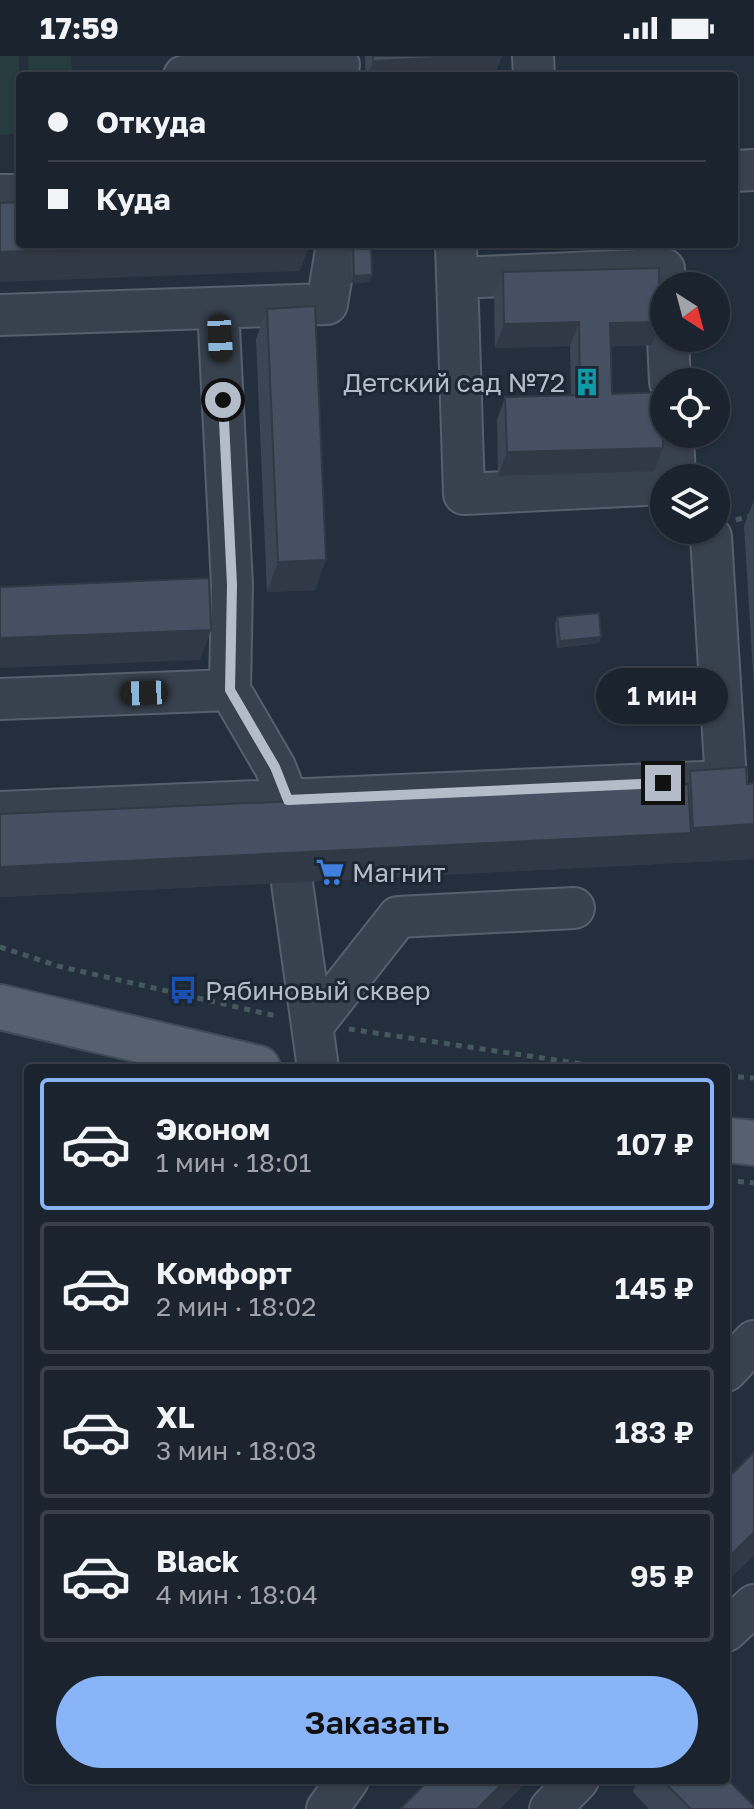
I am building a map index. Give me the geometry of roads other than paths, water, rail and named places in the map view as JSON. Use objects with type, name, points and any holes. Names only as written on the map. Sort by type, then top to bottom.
[{"type":"main road","points":[[0,1007],[241,1064]]},
{"type":"main road","points":[[730,1140],[754,1143]]},
{"type":"street","points":[[246,72],[339,66]]},
{"type":"street","points":[[0,315],[327,304],[336,248]]},
{"type":"street","points":[[650,485],[464,494],[456,261],[664,269],[664,272]]},
{"type":"street","points":[[218,308],[232,585],[230,690],[275,767],[289,816]]},
{"type":"street","points":[[0,812],[289,816],[726,781],[711,544]]},
{"type":"street","points":[[0,699],[230,690]]},
{"type":"street","points":[[292,883],[318,1064]]},
{"type":"street","points":[[314,1024],[398,917],[574,908]]},
{"type":"street","points":[[730,1367],[754,1341]]},
{"type":"street","points":[[730,1627],[754,1605]]},
{"type":"street","points":[[327,1809],[345,1784]]},
{"type":"street","points":[[550,1809],[574,1784]]},
{"type":"place","name":"Детский сад №72","points":[[587,382]]},
{"type":"place","name":"Магнит","points":[[330,872]]},
{"type":"place","name":"Рябиновый сквер","points":[[183,990]]}]
